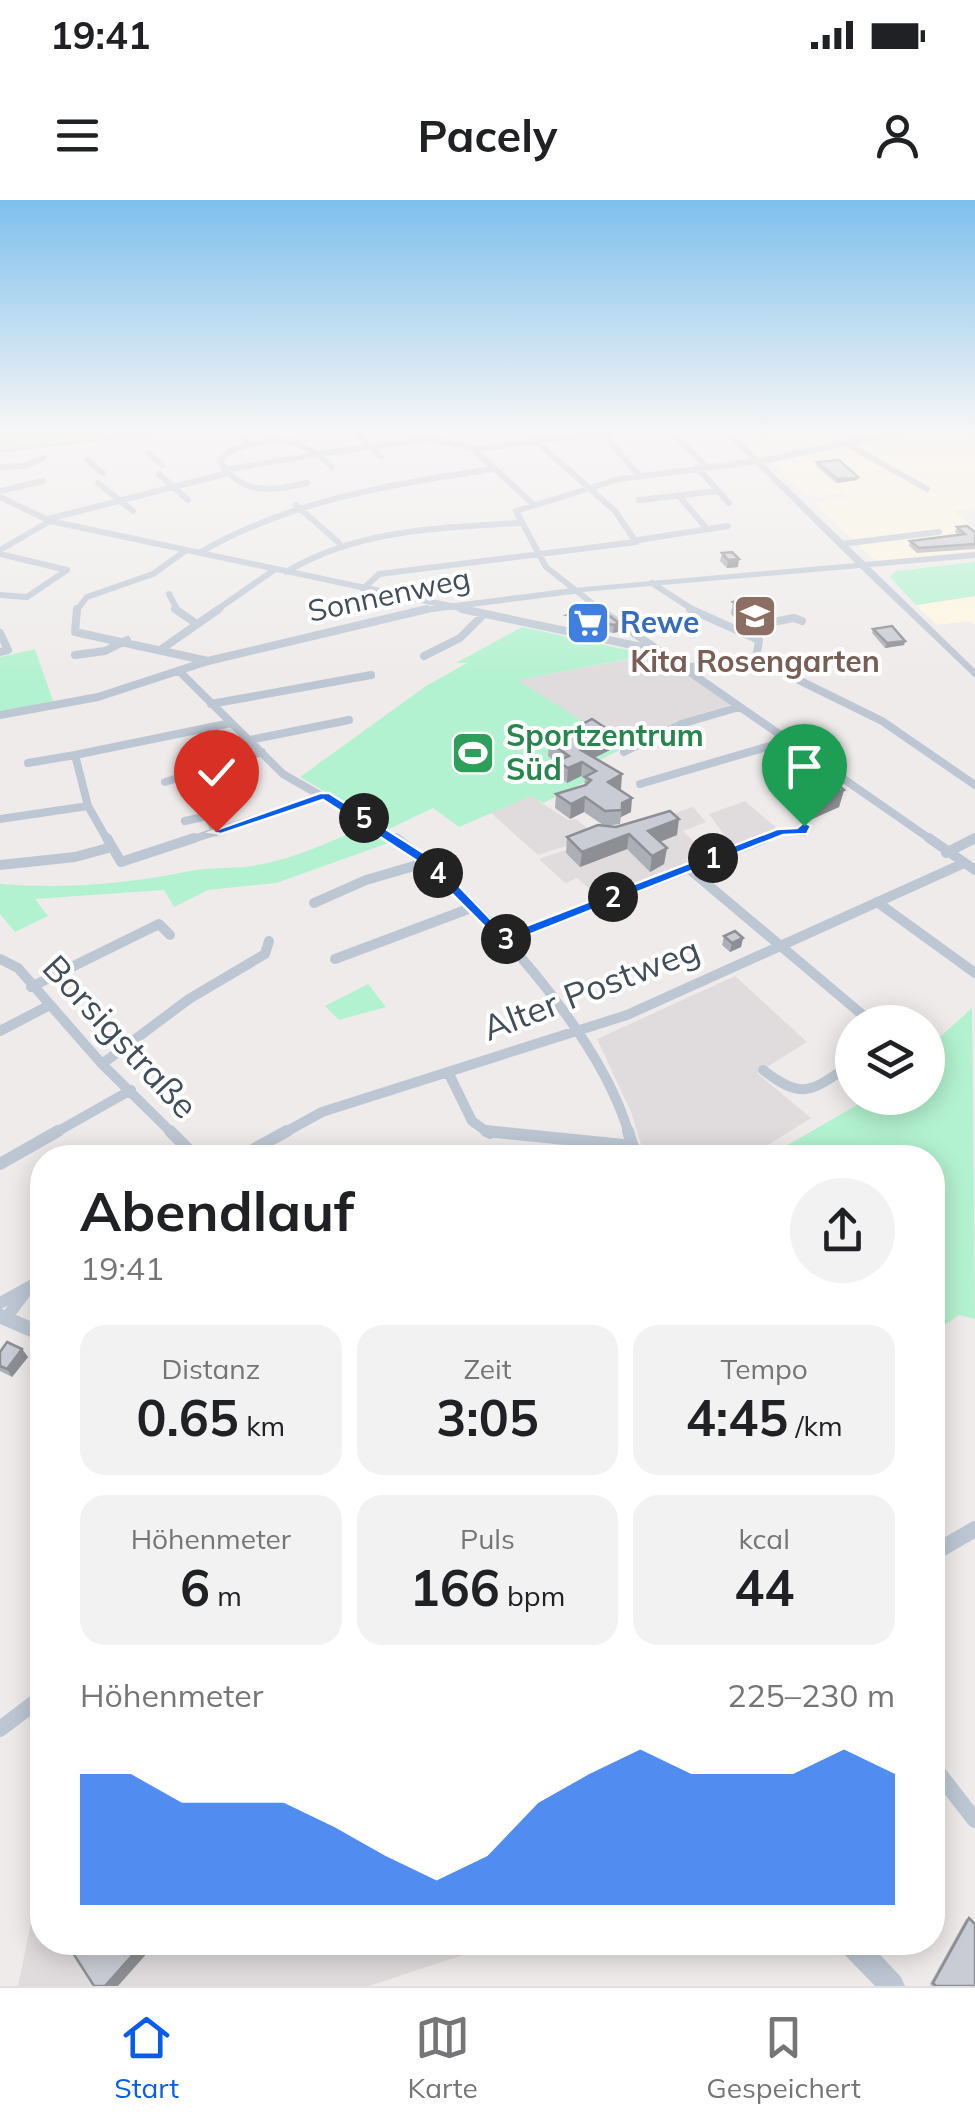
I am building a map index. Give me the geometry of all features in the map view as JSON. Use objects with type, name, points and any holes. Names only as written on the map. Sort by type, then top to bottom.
[{"type":"street","points":[[36,513],[48,520],[185,551],[658,650]]},
{"type":"street","points":[[0,552],[48,520],[71,513]]},
{"type":"street","points":[[199,554],[243,525],[274,513]]},
{"type":"street","points":[[306,513],[339,542]]},
{"type":"street","points":[[518,513],[537,553],[573,591],[975,870]]},
{"type":"street","points":[[613,513],[638,540]]},
{"type":"street","points":[[693,513],[707,529]]},
{"type":"street","points":[[813,513],[975,675]]},
{"type":"street","points":[[286,572],[339,542],[520,523]]},
{"type":"street","points":[[363,589],[379,574],[728,526]]},
{"type":"street","points":[[844,544],[939,532]]},
{"type":"street","points":[[185,551],[153,575],[100,591],[78,604],[72,619],[74,632],[127,640],[208,661]]},
{"type":"street","points":[[0,552],[67,570],[27,597],[0,595]]},
{"type":"street","name":"Sonnenweg","points":[[0,715],[98,697],[208,661],[438,606],[975,557]]},
{"type":"street","points":[[163,648],[194,622],[234,602],[274,570]]},
{"type":"street","points":[[652,584],[686,607],[760,642],[756,659]]},
{"type":"street","points":[[169,594],[172,608],[194,622]]},
{"type":"street","points":[[424,656],[460,638],[482,616]]},
{"type":"street","points":[[735,629],[794,618],[802,620]]},
{"type":"street","points":[[0,633],[8,650],[0,652]]},
{"type":"street","points":[[75,655],[106,651],[127,640]]},
{"type":"street","points":[[683,668],[756,659],[882,721],[975,785]]},
{"type":"street","points":[[179,671],[291,779],[428,862],[503,940],[581,1032],[614,1095],[632,1145]]},
{"type":"street","points":[[211,704],[371,674]]},
{"type":"street","points":[[624,752],[681,724],[739,707]]},
{"type":"street","points":[[250,740],[348,720]]},
{"type":"street","points":[[28,763],[231,724]]},
{"type":"street","points":[[640,784],[787,740]]},
{"type":"street","points":[[165,782],[262,752]]},
{"type":"street","points":[[75,755],[88,806],[122,862],[324,796]]},
{"type":"street","points":[[0,818],[88,806]]},
{"type":"street","points":[[185,821],[219,812]]},
{"type":"street","points":[[207,816],[216,832]]},
{"type":"street","points":[[503,940],[782,832],[803,832],[804,826]]},
{"type":"street","points":[[946,853],[975,838]]},
{"type":"street","points":[[0,864],[76,856],[112,847]]},
{"type":"street","points":[[314,904],[352,885],[428,862]]},
{"type":"street","name":"Alter Postweg","points":[[266,1145],[322,1112],[581,1032],[962,864]]},
{"type":"street","points":[[688,868],[850,1005]]},
{"type":"street","points":[[877,902],[975,972]]},
{"type":"street","points":[[335,959],[471,908]]},
{"type":"street","points":[[32,987],[160,924],[170,935]]},
{"type":"street","points":[[102,1064],[189,999],[265,954],[269,940]]},
{"type":"street","name":"Borsigstraße","points":[[0,959],[18,968],[102,1064],[184,1145]]},
{"type":"street","points":[[0,1030],[48,1006]]},
{"type":"street","points":[[763,1070],[797,1094],[835,1073]]},
{"type":"street","points":[[449,1074],[472,1121],[491,1136],[572,1145]]},
{"type":"street","points":[[34,1145],[131,1090]]},
{"type":"street","points":[[0,1164],[30,1147]]},
{"type":"street","points":[[30,1289],[2,1312],[30,1327]]},
{"type":"street","points":[[945,1546],[975,1529]]},
{"type":"street","points":[[0,1729],[30,1706]]},
{"type":"street","points":[[945,1782],[975,1820]]},
{"type":"street","points":[[862,1955],[892,1986]]},
{"type":"shaded area","points":[[826,513],[957,513],[975,529],[975,551],[884,562],[873,559]]},
{"type":"shaded area","points":[[975,596],[975,625],[969,621],[936,625],[916,605]]},
{"type":"shaded area","points":[[658,654],[730,705],[678,721],[634,743],[615,731],[605,736],[516,680]]},
{"type":"shaded area","points":[[531,796],[568,820],[576,819],[597,836],[538,855],[490,812]]},
{"type":"shaded area","points":[[745,801],[780,831],[734,848],[709,814]]},
{"type":"shaded area","points":[[693,807],[706,822],[683,831],[704,852],[686,859],[691,864],[601,899],[577,878],[565,883],[539,859]]},
{"type":"shaded area","points":[[735,976],[807,1042],[757,1073],[811,1118],[768,1145],[641,1145],[631,1112],[597,1039]]},
{"type":"shaded area","points":[[30,1928],[30,1955],[463,1955],[369,1986],[18,1986]]},
{"type":"green space","points":[[975,562],[975,596],[916,605],[890,577],[896,571]]},
{"type":"green space","name":"Sportzentrum Süd","points":[[522,627],[650,655],[517,680],[605,735],[615,731],[634,743],[594,763],[605,772],[543,803],[531,796],[459,827],[433,808],[389,829],[300,777],[426,686],[467,663],[456,663]]},
{"type":"green space","points":[[35,649],[54,704],[0,713],[0,657]]},
{"type":"green space","points":[[366,826],[391,842],[276,883],[208,890],[174,907],[164,890],[35,899],[48,916],[15,932],[0,914],[0,884],[95,884],[251,866],[324,845]]},
{"type":"green space","points":[[368,984],[386,1007],[339,1020],[325,1006]]},
{"type":"green space","points":[[972,1008],[975,1319],[959,1315],[945,1325],[945,1145],[788,1145],[840,1115],[945,1115],[945,1033]]},
{"type":"building","points":[[967,526],[975,532],[975,544],[919,548],[910,541],[965,534],[957,527]]},
{"type":"building","points":[[732,552],[739,559],[728,560],[722,553]]},
{"type":"building","points":[[752,598],[766,604],[740,608],[733,602]]},
{"type":"building","points":[[593,604],[619,623],[567,615]]},
{"type":"building","points":[[892,626],[905,641],[887,643],[873,629]]},
{"type":"building","points":[[592,719],[615,734],[581,750],[622,774],[608,782],[632,798],[622,803],[622,810],[605,811],[585,797],[571,804],[556,794],[586,785],[591,780],[585,777],[596,771],[582,762],[568,768],[557,761],[569,756],[549,742]]},
{"type":"building","points":[[808,781],[821,790],[835,783],[844,790],[815,802],[798,785]]},
{"type":"building","points":[[670,811],[679,819],[648,831],[667,848],[652,856],[629,834],[582,852],[567,837],[598,825],[616,827]]},
{"type":"building","points":[[735,931],[743,938],[732,943],[724,936]]},
{"type":"building","points":[[7,1342],[22,1349],[7,1369],[0,1366],[0,1352]]},
{"type":"building","points":[[969,1918],[975,1924],[975,1986],[936,1986],[933,1983]]},
{"type":"building","points":[[74,1955],[132,1955],[105,1986],[94,1986]]},
{"type":"place","name":"Kita Rosengarten","points":[[755,616]]},
{"type":"place","name":"Rewe","points":[[588,623]]},
{"type":"place","name":"Sportzentrum Süd","points":[[473,753]]},
{"type":"route","points":[[216,832],[324,796],[404,843],[428,862],[503,940],[782,832],[803,832],[804,826]]}]
